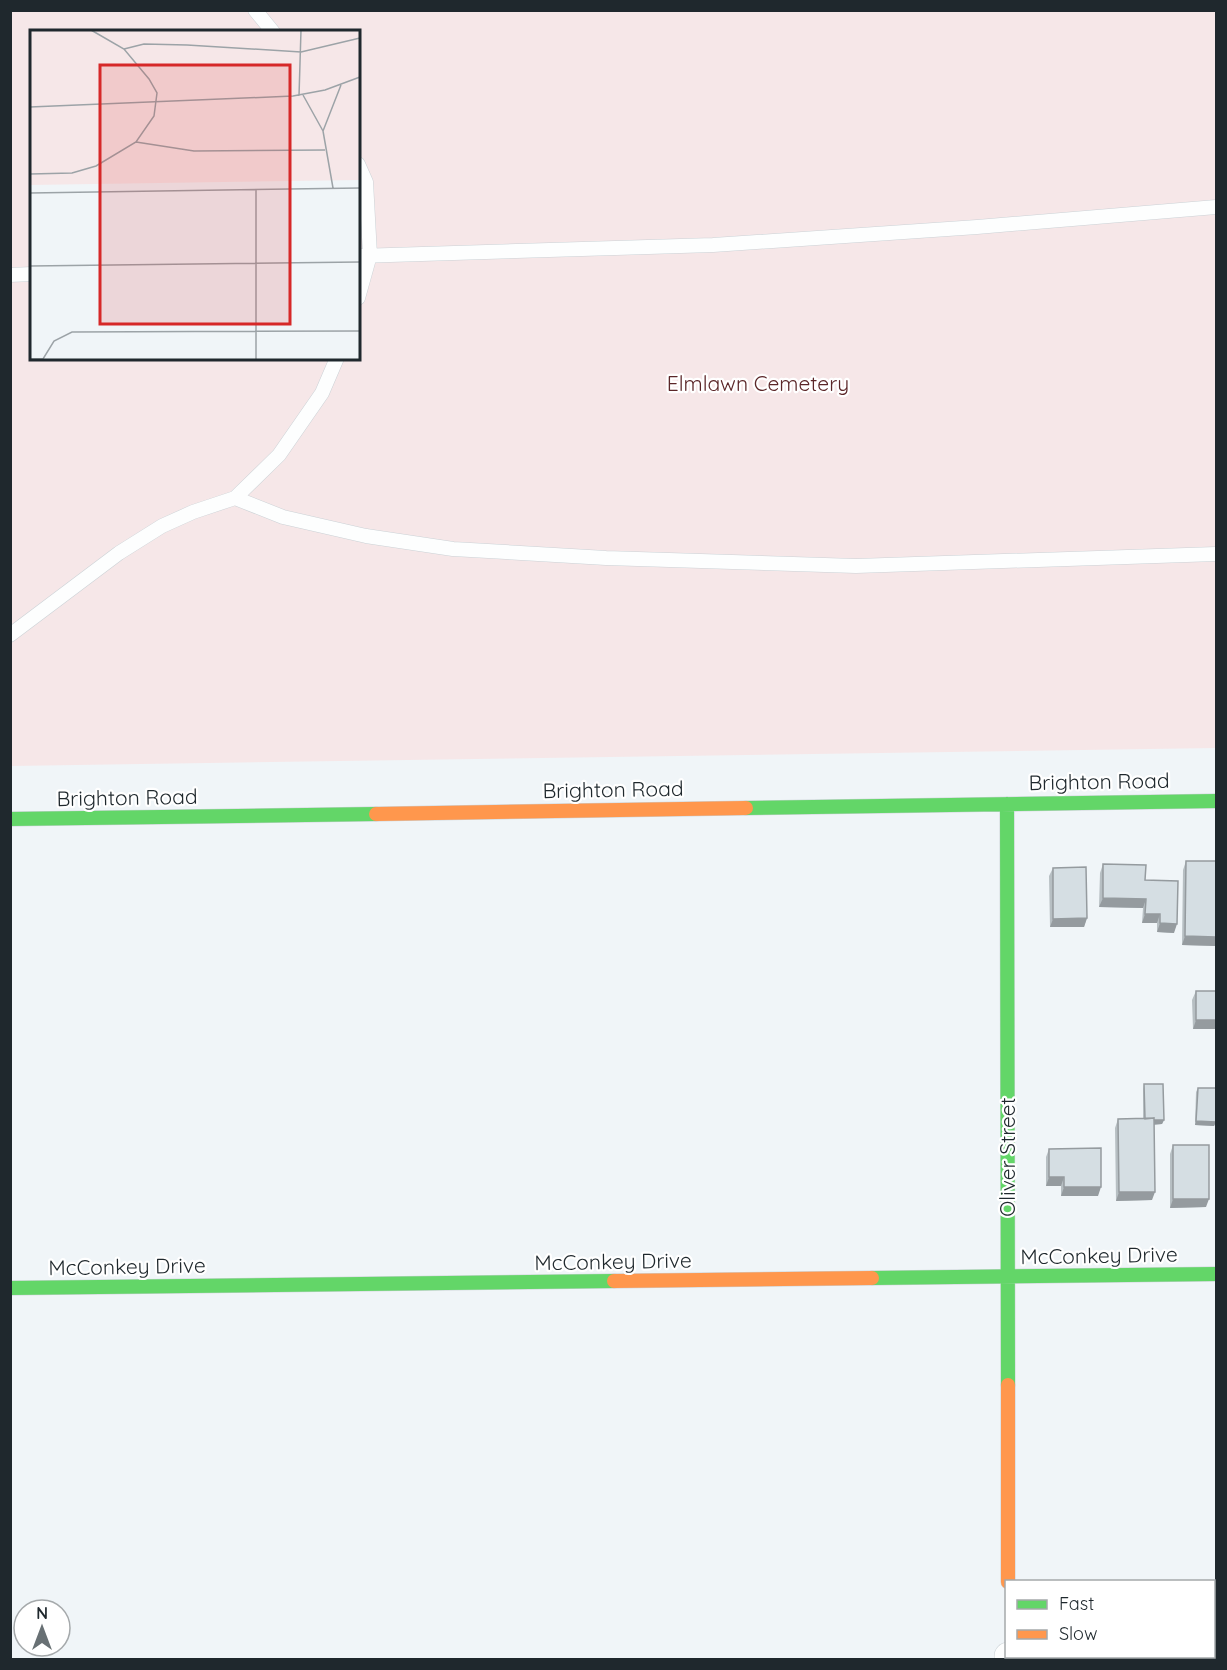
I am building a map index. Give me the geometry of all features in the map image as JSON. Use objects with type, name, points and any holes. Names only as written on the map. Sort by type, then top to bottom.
[{"type":"street","name":"Brighton Road","points":[[10,819],[1216,801]]},
{"type":"street","name":"Oliver Street","points":[[1006,804],[1008,1580]]},
{"type":"street","name":"McConkey Drive","points":[[10,1288],[1216,1274]]},
{"type":"lane","points":[[255,10],[271,30]]},
{"type":"lane","points":[[360,168],[366,182],[364,256],[360,284]]},
{"type":"lane","points":[[364,256],[713,245],[966,228],[1216,207]]},
{"type":"lane","points":[[10,275],[30,274]]},
{"type":"lane","points":[[10,635],[119,553],[162,526],[235,498],[279,455],[322,393],[337,360]]},
{"type":"lane","points":[[235,498],[283,517],[366,536],[453,549],[594,558],[856,566],[1216,554]]},
{"type":"green space","name":"Elmlawn Cemetery","points":[[10,11],[1216,11],[1216,748],[11,766]]},
{"type":"building","points":[[1186,861],[1216,861],[1216,937],[1185,936]]},
{"type":"building","points":[[1103,864],[1146,865],[1145,880],[1178,881],[1177,924],[1160,923],[1160,914],[1145,914],[1146,899],[1103,898]]},
{"type":"building","points":[[1086,867],[1087,918],[1053,919],[1053,868]]},
{"type":"building","points":[[1196,991],[1216,991],[1216,1020],[1196,1020]]},
{"type":"building","points":[[1144,1084],[1163,1084],[1164,1120],[1145,1119]]},
{"type":"building","points":[[1198,1088],[1216,1088],[1216,1122],[1196,1121]]},
{"type":"building","points":[[1154,1118],[1155,1192],[1119,1192],[1118,1119]]},
{"type":"building","points":[[1173,1145],[1209,1145],[1209,1199],[1173,1199]]},
{"type":"building","points":[[1101,1148],[1101,1187],[1064,1187],[1064,1177],[1049,1177],[1049,1149]]},
{"type":"traffic: fast","points":[[746,808],[1216,801]]},
{"type":"traffic: fast","points":[[1007,804],[1008,1385]]},
{"type":"traffic: fast","points":[[10,819],[376,814]]},
{"type":"traffic: fast","points":[[872,1278],[1216,1274]]},
{"type":"traffic: fast","points":[[10,1288],[614,1281]]},
{"type":"traffic: slow","points":[[376,814],[746,808]]},
{"type":"traffic: slow","points":[[614,1281],[872,1278]]},
{"type":"traffic: slow","points":[[1008,1385],[1008,1580]]}]
